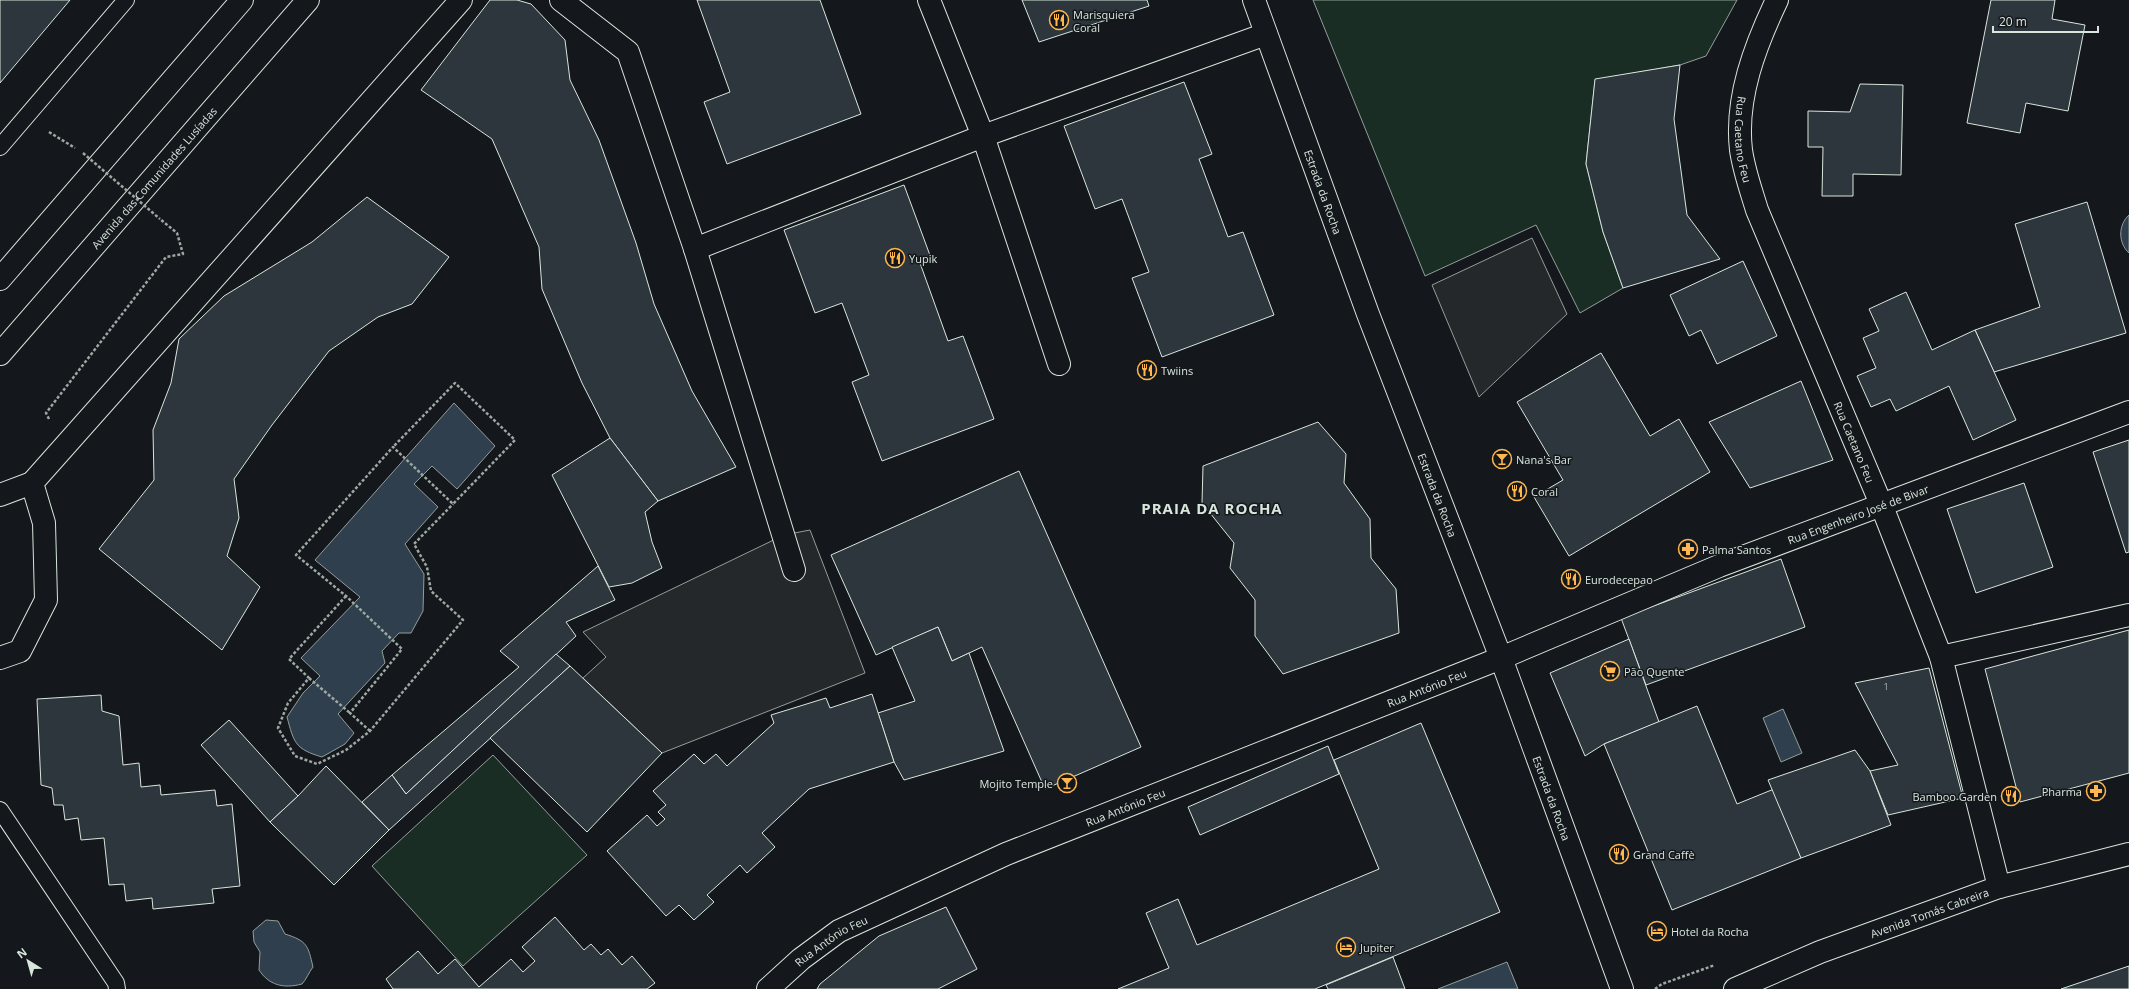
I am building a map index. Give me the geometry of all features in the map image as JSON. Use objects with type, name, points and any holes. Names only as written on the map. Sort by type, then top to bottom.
[{"type":"street","points":[[0,279],[242,0]]},
{"type":"street","name":"Avenida das Comunidades Lusíadas","points":[[0,354],[308,0]]},
{"type":"street","points":[[0,495],[32,483],[461,0]]},
{"type":"street","points":[[561,0],[628,52],[695,249],[794,570]]},
{"type":"street","points":[[929,0],[983,136],[1059,364]]},
{"type":"street","name":"Estrada da Rocha","points":[[1254,0],[1368,314],[1501,658],[1622,989]]},
{"type":"street","name":"Rua Caetano Feu","points":[[1777,0],[1759,38],[1745,89],[1741,118],[1741,150],[1746,178],[1757,210],[1881,504],[1941,656],[1998,881]]},
{"type":"street","points":[[695,249],[983,136],[1266,34]]},
{"type":"street","name":"Rua Engenheiro José de Bivar","points":[[1501,658],[1719,566],[2129,412]]},
{"type":"street","points":[[0,658],[20,651],[46,600],[44,523],[32,483]]},
{"type":"street","points":[[1941,656],[2129,615]]},
{"type":"street","name":"Rua António Feu","points":[[768,989],[801,959],[839,932],[1006,854],[1501,658]]},
{"type":"street","name":"Avenida Tomás Cabreira","points":[[1735,989],[1820,952],[1998,881],[2129,854]]},
{"type":"lane","points":[[0,147],[126,0]]},
{"type":"lane","points":[[0,810],[116,983],[117,989]]},
{"type":"path","points":[[23,120],[66,141],[83,153],[177,233],[183,254],[166,257],[46,414],[66,444]]},
{"type":"path","points":[[309,678],[288,703],[278,728],[295,756],[317,764],[346,750],[370,731],[463,620],[431,591],[427,567],[414,544],[515,440],[455,383],[393,447],[296,555],[346,596],[402,649],[350,713]]},
{"type":"path","points":[[393,447],[453,504]]},
{"type":"path","points":[[346,596],[289,658],[309,678],[370,731]]},
{"type":"green space","points":[[1313,0],[1737,0],[1706,56],[1680,65],[1595,80],[1586,164],[1603,232],[1623,288],[1580,313],[1536,225],[1425,276]]},
{"type":"green space","points":[[493,755],[587,855],[463,966],[372,866]]},
{"type":"shaded area","points":[[1532,238],[1567,314],[1479,397],[1432,285]]},
{"type":"shaded area","points":[[810,530],[865,673],[662,753],[583,678],[606,657],[583,632],[784,535]]},
{"type":"water","points":[[2129,215],[2129,253],[2125,249],[2121,239],[2121,229],[2125,219]]},
{"type":"water","points":[[454,403],[495,446],[457,489],[432,466],[414,484],[438,507],[405,544],[424,574],[423,611],[411,633],[399,633],[382,651],[385,663],[338,714],[354,733],[345,744],[322,757],[313,754],[301,748],[297,744],[287,717],[303,693],[320,676],[301,658],[360,597],[315,560]]},
{"type":"water","points":[[1783,709],[1802,753],[1781,762],[1763,718]]},
{"type":"water","points":[[266,920],[278,921],[285,934],[298,939],[308,949],[313,967],[302,984],[283,986],[267,979],[259,970],[260,952],[254,942],[253,931]]},
{"type":"water","points":[[1507,962],[1518,989],[1438,989]]},
{"type":"building","points":[[0,0],[70,0],[0,83]]},
{"type":"building","points":[[490,0],[517,0],[531,4],[565,40],[570,80],[599,140],[636,243],[654,304],[692,391],[736,467],[658,501],[610,438],[582,383],[542,289],[539,247],[492,139],[421,90]]},
{"type":"building","points":[[697,0],[820,0],[861,114],[727,164],[704,102],[730,92]]},
{"type":"building","points":[[1022,0],[1147,0],[1149,6],[1039,42]]},
{"type":"building","points":[[1991,0],[2055,0],[2052,19],[2085,25],[2068,111],[2026,103],[2020,133],[1967,123]]},
{"type":"building","points":[[1680,65],[1674,119],[1687,215],[1720,259],[1623,288],[1603,232],[1586,164],[1595,79]]},
{"type":"building","points":[[1184,82],[1212,154],[1199,159],[1228,237],[1243,232],[1274,315],[1162,357],[1132,278],[1149,272],[1122,199],[1095,209],[1064,126]]},
{"type":"building","points":[[1860,84],[1903,85],[1901,175],[1853,174],[1853,196],[1822,196],[1823,147],[1808,147],[1808,111],[1850,112]]},
{"type":"building","points":[[904,185],[931,258],[920,263],[948,341],[963,336],[994,419],[882,461],[852,382],[869,375],[842,303],[815,313],[784,230]]},
{"type":"building","points":[[367,197],[449,257],[412,304],[378,317],[329,351],[272,425],[234,479],[239,518],[227,556],[260,587],[222,650],[99,549],[154,480],[153,430],[171,383],[179,339],[224,296],[312,242]]},
{"type":"building","points":[[2087,202],[2126,333],[1994,372],[1975,330],[2040,307],[2015,224]]},
{"type":"building","points":[[1743,261],[1777,336],[1717,364],[1701,330],[1689,336],[1670,295]]},
{"type":"building","points":[[1906,292],[1932,350],[1975,330],[2016,420],[1973,440],[1949,386],[1896,411],[1890,399],[1871,407],[1857,376],[1876,368],[1863,338],[1879,331],[1869,309]]},
{"type":"building","points":[[1601,353],[1650,436],[1679,419],[1710,472],[1569,556],[1534,497],[1563,480],[1517,402]]},
{"type":"building","points":[[1801,381],[1833,460],[1750,488],[1709,422]]},
{"type":"building","points":[[1318,422],[1346,454],[1344,483],[1370,519],[1371,558],[1396,589],[1399,633],[1283,674],[1255,636],[1255,600],[1230,568],[1234,543],[1202,503],[1203,466]]},
{"type":"building","points":[[610,438],[658,501],[645,512],[652,542],[662,568],[632,583],[609,587],[552,475]]},
{"type":"building","points":[[2129,440],[2129,552],[2126,553],[2093,452]]},
{"type":"building","points":[[1019,471],[1141,747],[1045,789],[982,647],[952,661],[938,627],[876,655],[831,555]]},
{"type":"building","points":[[2024,483],[2053,567],[1976,593],[1947,509]]},
{"type":"building","points":[[1781,559],[1805,627],[1646,685],[1621,618]]},
{"type":"building","points":[[598,566],[615,600],[566,622],[576,636],[406,794],[392,775],[519,667],[500,651]]},
{"type":"building","points":[[938,627],[952,661],[969,653],[1004,751],[904,780],[894,762],[878,713],[915,701],[892,647]]},
{"type":"building","points":[[2129,630],[2129,773],[2020,802],[1985,669]]},
{"type":"building","points":[[1629,639],[1659,722],[1604,744],[1585,756],[1550,673]]},
{"type":"building","points":[[556,654],[570,666],[389,830],[362,802],[392,775],[406,794]]},
{"type":"building","points":[[570,666],[662,753],[587,832],[490,738]]},
{"type":"building","points":[[1929,668],[1963,798],[1888,815],[1870,771],[1898,765],[1855,683]]},
{"type":"building","points":[[872,694],[894,762],[809,789],[762,833],[775,847],[747,873],[740,865],[707,895],[714,902],[694,920],[679,905],[666,916],[607,851],[647,815],[657,826],[665,819],[658,812],[666,805],[653,791],[694,754],[704,764],[716,754],[727,766],[774,723],[771,715],[826,698],[830,708]]},
{"type":"building","points":[[101,695],[102,711],[119,716],[123,765],[139,763],[141,787],[160,785],[161,795],[215,790],[217,806],[232,804],[240,886],[212,889],[214,903],[153,909],[152,898],[126,901],[124,884],[109,885],[104,838],[81,840],[78,818],[65,820],[63,805],[54,805],[52,788],[41,785],[37,699]]},
{"type":"building","points":[[1697,706],[1737,804],[1774,789],[1801,858],[1672,910],[1604,744]]},
{"type":"building","points":[[229,720],[298,796],[270,822],[201,745]]},
{"type":"building","points":[[1421,723],[1500,912],[1315,989],[1118,989],[1169,968],[1146,913],[1178,899],[1197,945],[1379,869],[1334,760]]},
{"type":"building","points":[[1328,746],[1339,774],[1200,835],[1188,807]]},
{"type":"building","points":[[1855,750],[1870,771],[1891,825],[1801,858],[1768,780]]},
{"type":"building","points":[[326,766],[389,830],[334,885],[270,822],[298,796]]},
{"type":"building","points":[[946,907],[977,969],[938,989],[817,989],[820,984],[879,936]]},
{"type":"building","points":[[555,917],[584,950],[591,944],[601,955],[608,949],[622,965],[632,956],[655,983],[647,989],[393,989],[386,979],[418,951],[438,974],[455,959],[479,987],[511,959],[523,972],[535,961],[522,947]]},
{"type":"building","points":[[1393,957],[1405,989],[1328,989],[1326,985]]},
{"type":"building","points":[[2129,966],[2129,989],[2061,989]]},
{"type":"place","name":"Marisquiera Coral","points":[[1059,20]]},
{"type":"place","name":"Yupik","points":[[895,258]]},
{"type":"place","name":"Twiins","points":[[1147,370]]},
{"type":"place","name":"Nana's Bar","points":[[1502,459]]},
{"type":"place","name":"Coral","points":[[1517,491]]},
{"type":"place","name":"Palma Santos","points":[[1688,549]]},
{"type":"place","name":"Eurodecepao","points":[[1571,579]]},
{"type":"place","name":"Pão Quente","points":[[1610,671]]},
{"type":"place","name":"Mojito Temple","points":[[1067,783]]},
{"type":"place","name":"Pharma","points":[[2096,791]]},
{"type":"place","name":"Bamboo Garden","points":[[2011,796]]},
{"type":"place","name":"Grand Caffè","points":[[1619,854]]},
{"type":"place","name":"Hotel da Rocha","points":[[1657,931]]},
{"type":"place","name":"Jupiter","points":[[1346,947]]},
{"type":"district","name":"PRAIA DA ROCHA","points":[[1212,508]]}]
